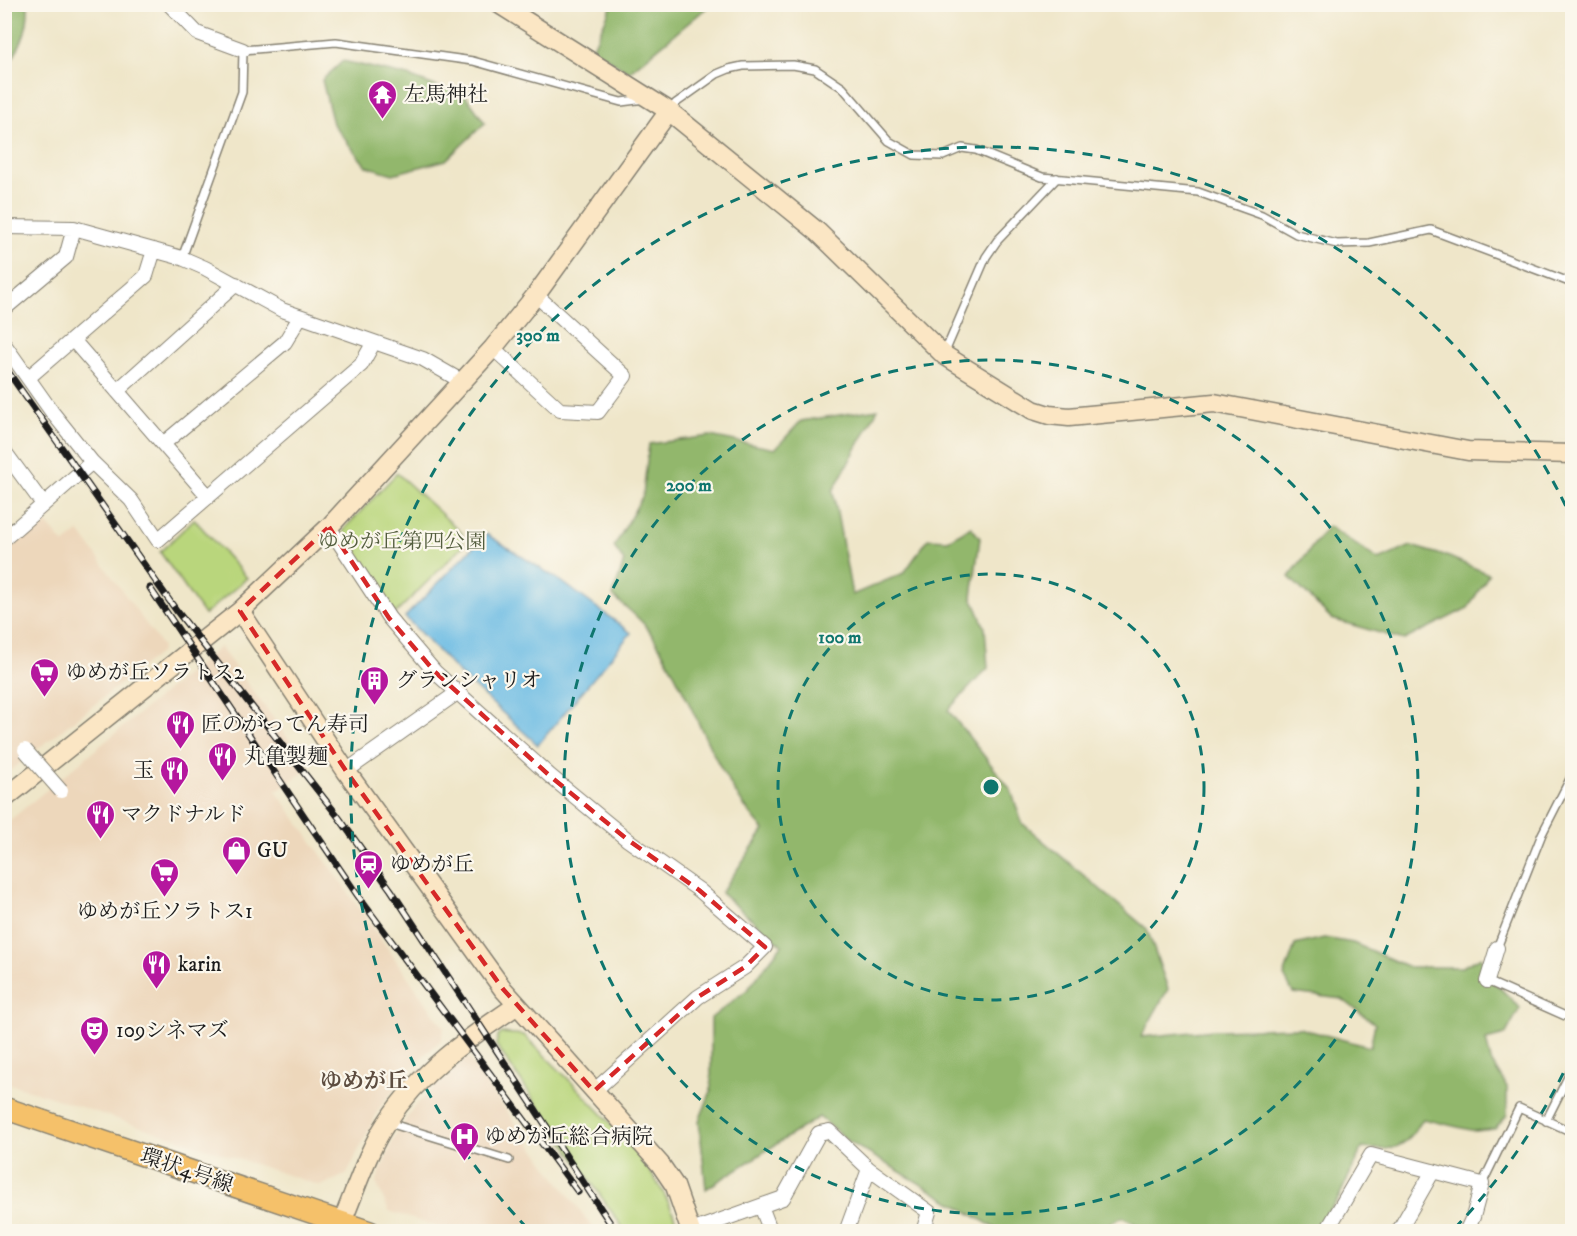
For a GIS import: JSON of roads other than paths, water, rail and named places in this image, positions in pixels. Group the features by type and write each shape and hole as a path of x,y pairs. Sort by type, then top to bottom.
{"main road":[{"name":"環状4号線","path":"4,1108 338,1227 370,1232"}],"street":[{"path":"169,4 197,33 243,50"},
{"path":"499,4 669,111 818,232 944,355 1034,410 1048,415 1068,417 1214,403 1468,451 1572,454"},
{"path":"4,799 240,611 329,527 493,348 536,295 669,111"},
{"path":"4,227 75,228 182,258 236,284 282,310 423,360 463,382"},
{"path":"4,309 66,257 75,228"},
{"path":"28,378 146,276 154,250"},
{"path":"117,391 236,284"},
{"path":"493,348 560,410 598,412 625,376 536,295"},
{"path":"163,444 285,342 300,317"},
{"path":"73,340 208,496"},
{"path":"4,344 92,462 131,500 158,540 361,364 374,342"},
{"path":"4,451 43,504"},
{"path":"4,539 92,462"},
{"path":"329,527 390,618 435,672 549,776 628,840 699,890 765,948 745,967 698,997 594,1091"},
{"path":"240,611 346,771 516,1006 660,1164 675,1186 691,1231 783,1198 819,1133 829,1131 869,1169 929,1212 923,1232"},
{"path":"346,771 458,693"},
{"path":"25,750 61,791"},
{"path":"1487,981 1497,948"},
{"path":"338,1227 372,1149 387,1122 428,1071 456,1046 516,1006"},
{"path":"1326,1232 1371,1155 1482,1184 1473,1217 1466,1232"},
{"path":"846,1232 869,1169"},
{"path":"1398,1232 1433,1171"},
{"path":"761,1206 771,1232"}],"lane":[{"path":"182,258 242,92 243,50 336,42 473,61 621,102 650,99"},
{"path":"669,111 676,103 717,74 729,69 743,66 792,65 815,69 843,88 889,141 914,155 943,156 962,148 976,150 1042,177 1198,192 1262,215 1296,234 1337,244 1369,243 1431,230 1572,283"},
{"path":"944,355 986,257 1057,178"},
{"path":"1497,948 1542,834 1572,775"},
{"path":"1487,981 1572,1018"},
{"path":"1546,1121 1572,1069"},
{"path":"1482,1184 1519,1108 1572,1132"},
{"path":"387,1122 509,1160"}],"water":[{"path":"486,534 561,581 631,633 538,745 462,676 405,617"}],"railway":[{"path":"4,366 176,610 337,815 391,890 616,1232"},
{"path":"150,588 358,896 578,1192"}],"place":[{"name":"左馬神社","path":"383,120"},
{"name":"ゆめが丘ソラトス2","path":"45,698"},
{"name":"グランシャリオ","path":"375,706"},
{"name":"匠のがってん寿司","path":"180,750"},
{"name":"丸亀製麺","path":"223,782"},
{"name":"玉","path":"175,796"},
{"name":"マクドナルド","path":"100,840"},
{"name":"GU","path":"236,876"},
{"name":"ゆめが丘","path":"369,890"},
{"name":"ゆめが丘ソラトス1","path":"165,898"},
{"name":"karin","path":"157,990"},
{"name":"109シネマズ","path":"95,1056"},
{"name":"ゆめが丘総合病院","path":"464,1162"}],"district":[{"name":"ゆめが丘","path":"364,1080"}],"park label":[{"name":"ゆめが丘第四公園","path":"402,541"}]}
